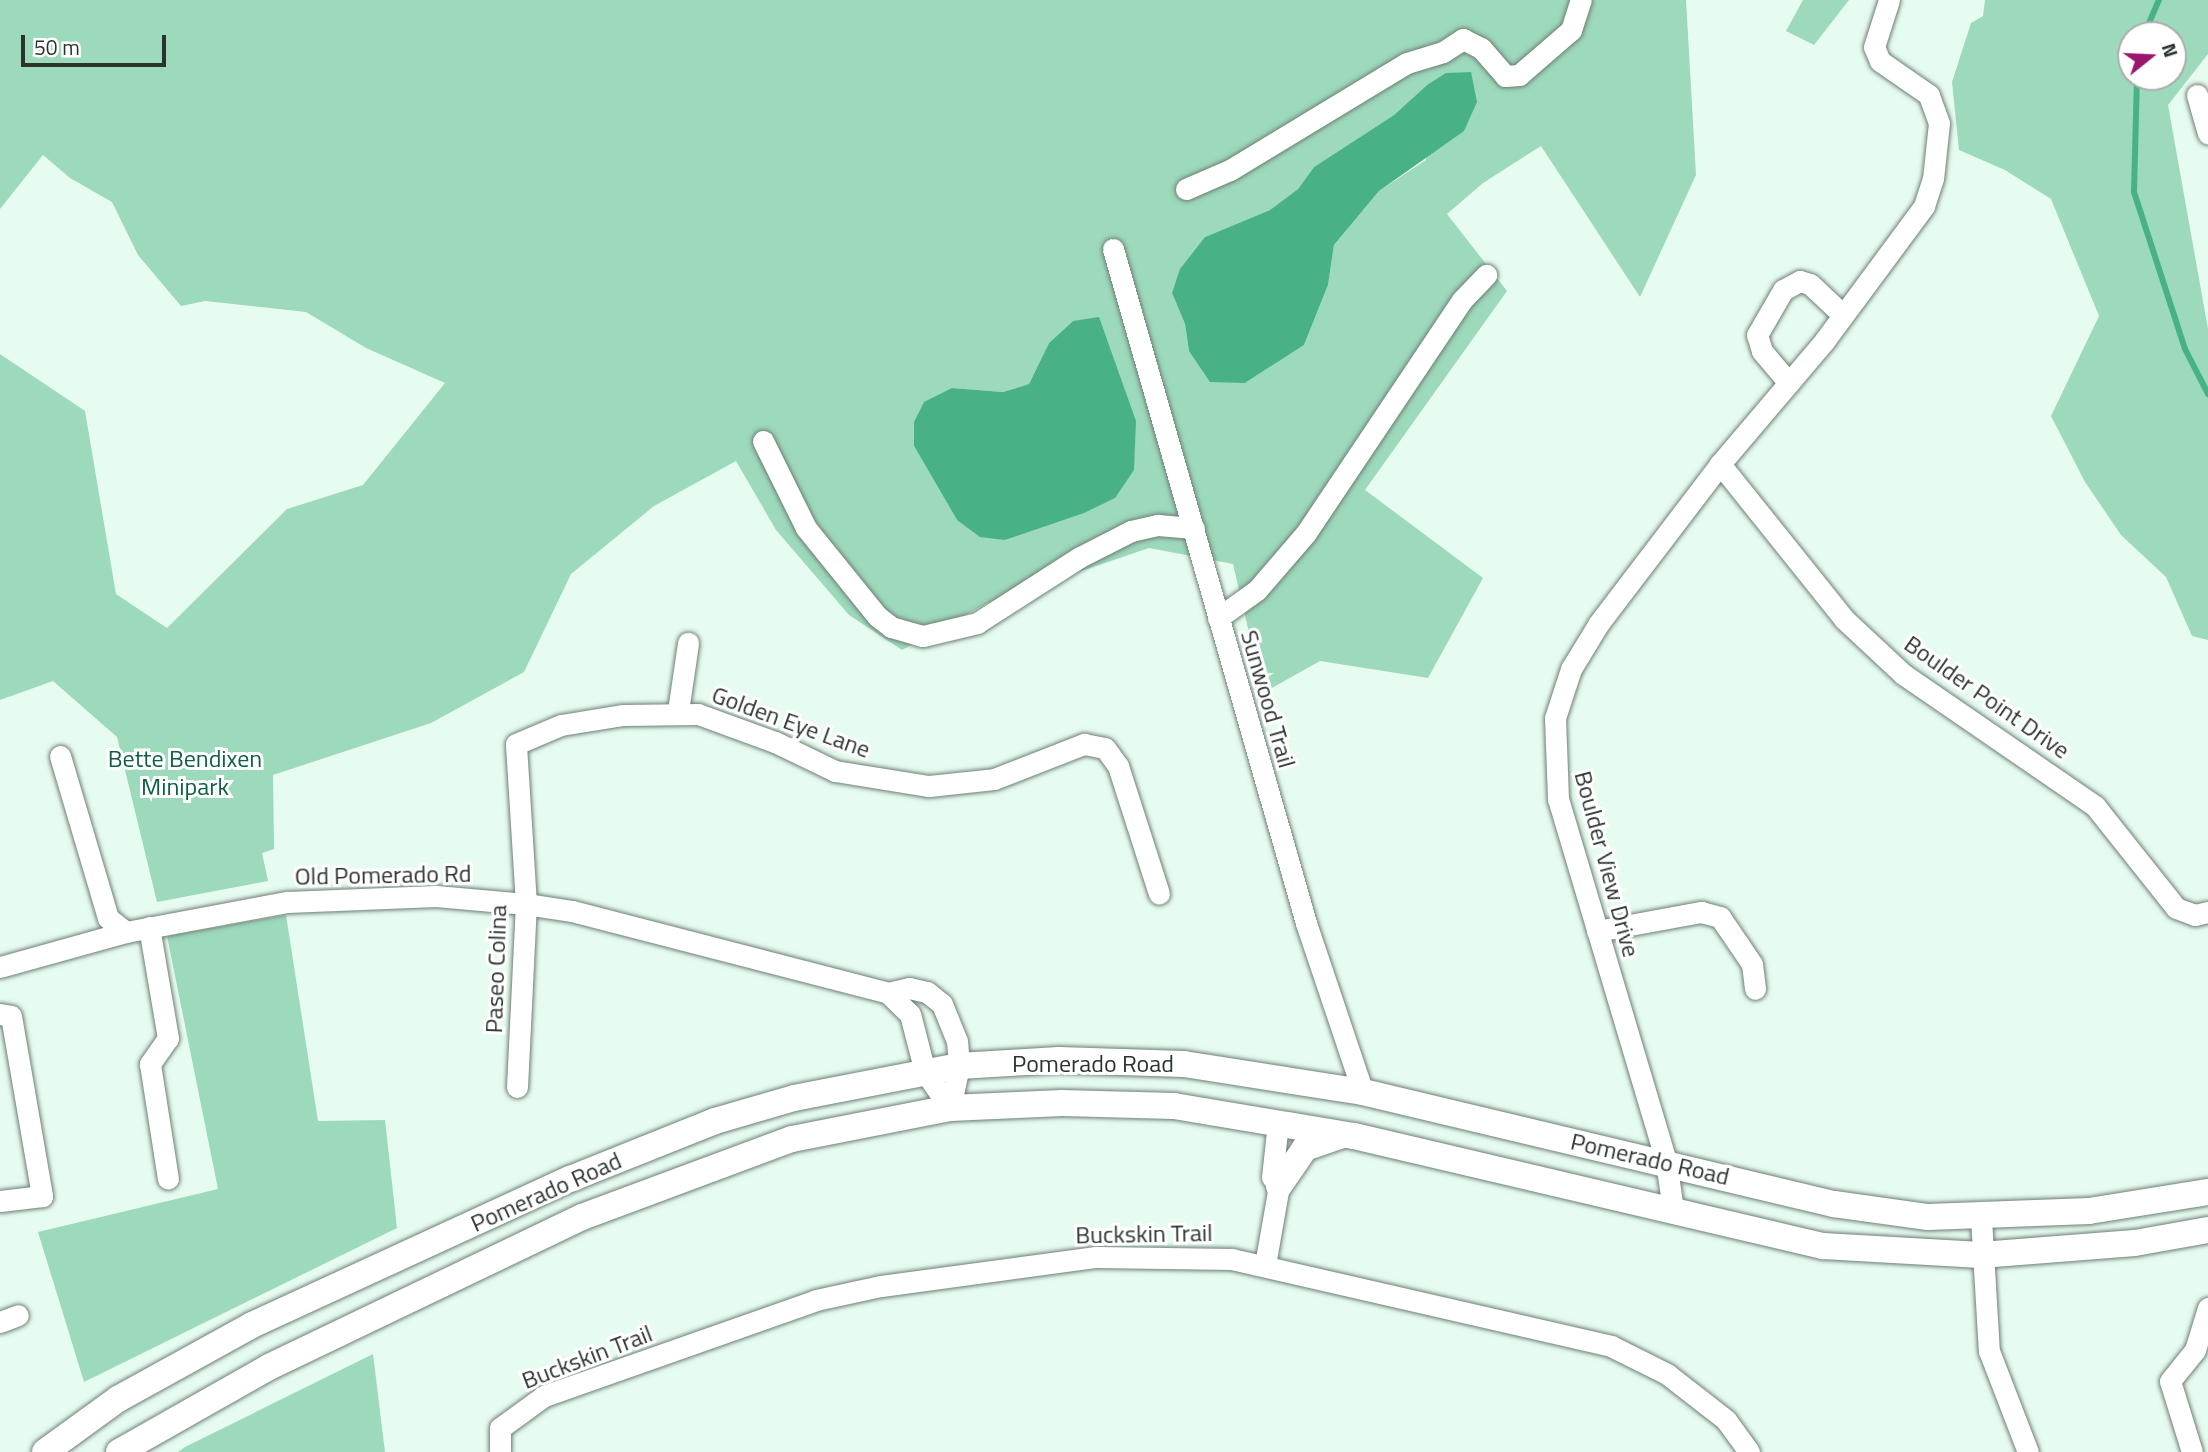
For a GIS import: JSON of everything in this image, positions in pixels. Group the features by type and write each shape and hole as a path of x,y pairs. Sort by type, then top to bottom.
{"main road":[{"name":"Pomerado Road","path":"45,1452 118,1399 251,1325 570,1179 715,1121 794,1098 959,1066 1059,1060 1184,1064 1363,1091 1666,1161 1834,1204 1928,1217 1981,1218 2109,1209 2208,1192"},
{"path":"1278,1123 1307,1098 1336,1102 1363,1091"},
{"name":"Pomerado Road","path":"119,1452 269,1367 582,1217 792,1139 950,1108 1062,1103 1174,1106 1343,1135 1823,1246 1981,1255 2135,1243 2208,1230"},
{"path":"1279,1186 1305,1148 1343,1135"}],"street":[{"path":"1186,189 1230,170 1407,63 1443,52 1463,39 1481,48 1505,76 1519,75 1571,30 1581,0"},
{"name":"Boulder View Drive","path":"1673,1210 1666,1161 1558,799 1555,718 1571,669 1599,623 1720,464 1843,315 1924,206 1938,152 1940,123 1929,95 1880,61 1874,47 1889,0"},
{"path":"2197,95 2208,133"},
{"path":"1113,249 1218,618"},
{"name":"Sunwood Trail","path":"1363,1091 1310,936 1218,618 1257,590 1307,533 1462,300 1486,275"},
{"path":"1787,386 1762,351 1758,335 1783,290 1800,281 1810,284 1843,315"},
{"path":"763,441 806,528 877,616 891,627 923,636 977,623 1080,557 1130,531 1158,525 1194,528"},
{"name":"Boulder Point Drive","path":"1720,464 1844,619 1903,674 2095,806 2176,908 2195,915 2208,912"},
{"path":"678,711 688,643"},
{"name":"Golden Eye Lane","path":"530,735 595,717 678,711 775,742 835,771 905,785 983,782 1030,768 1084,744 1105,748 1118,766 1160,894"},
{"name":"Paseo Colina","path":"517,1087 526,904 515,766 516,744 530,735"},
{"path":"60,756 108,918 126,932"},
{"name":"Old Pomerado Rd","path":"0,967 126,932 236,909 318,900 436,896 526,904 572,911 888,993 918,990 942,1004 957,1041 959,1066 950,1108"},
{"path":"1597,931 1701,912 1720,917 1752,964 1755,989"},
{"path":"149,927 168,1038 150,1064 168,1179"},
{"path":"888,993 909,1014 925,1072 950,1108"},
{"path":"0,1014 11,1016 43,1196 0,1201"},
{"path":"1265,1265 1279,1186 1272,1177 1278,1123"},
{"path":"1981,1218 1981,1255 1989,1352 2028,1452"},
{"name":"Buckskin Trail","path":"500,1452 500,1428 516,1413 544,1396 816,1300 881,1286 1096,1257 1232,1259 1611,1346 1667,1374 1716,1412 1749,1452"},
{"path":"2192,1452 2170,1381 2195,1350 2208,1308"}],"green space":[{"name":"Bette Bendixen Minipark","path":"0,0 1686,0 1696,175 1640,297 1541,146 1483,183 1447,214 1507,291 1365,490 1483,578 1428,678 1320,661 1263,693 1233,564 1149,548 987,603 902,650 849,615 776,530 736,461 654,506 571,574 524,672 431,723 273,775 274,849 262,853 268,881 157,902 117,737 53,681 0,700 0,354 85,411 116,594 167,628 287,509 363,485 445,383 366,348 306,312 205,301 181,306 138,255 112,202 70,178 43,155 0,209","holes":["1427,85 1426,160 1379,191 1334,245 1328,285 1304,345 1245,383 1189,351 1185,324 1172,293 1205,237 1270,210 1298,189 1314,167 1394,115","1073,321 1115,498 1005,540 957,520 914,446 952,388 1003,392 1029,384 1049,343"]},
{"path":"1803,0 1849,0 1814,45 1786,31"},
{"path":"1985,0 2208,0 2208,54 2187,81 2187,21 2117,21 2117,91 2179,91 2168,105 2208,329 2208,640 2192,636 2166,577 2121,535 2085,482 2051,416 2099,316 2051,199 2005,170 1959,150 1952,82 1971,23 1983,16"},
{"path":"286,915 318,1121 385,1120 397,1228 84,1382 38,1232 218,1189 167,936"},
{"path":"373,1354 385,1452 178,1452 185,1447"}],"shaded area":[{"path":"1471,72 1477,102 1464,131 1379,191 1334,245 1328,285 1304,345 1245,383 1210,382 1189,351 1185,324 1172,293 1180,269 1205,237 1270,210 1298,189 1314,167 1394,115 1427,85 1446,73"},
{"path":"1099,317 1136,421 1134,470 1115,498 1084,513 1005,540 980,537 957,520 914,446 914,422 924,402 952,388 1003,392 1029,384 1049,343 1073,321"}],"waterway":[{"path":"2150,21 2159,0"},
{"path":"2137,91 2134,192 2185,349 2208,394"}]}
